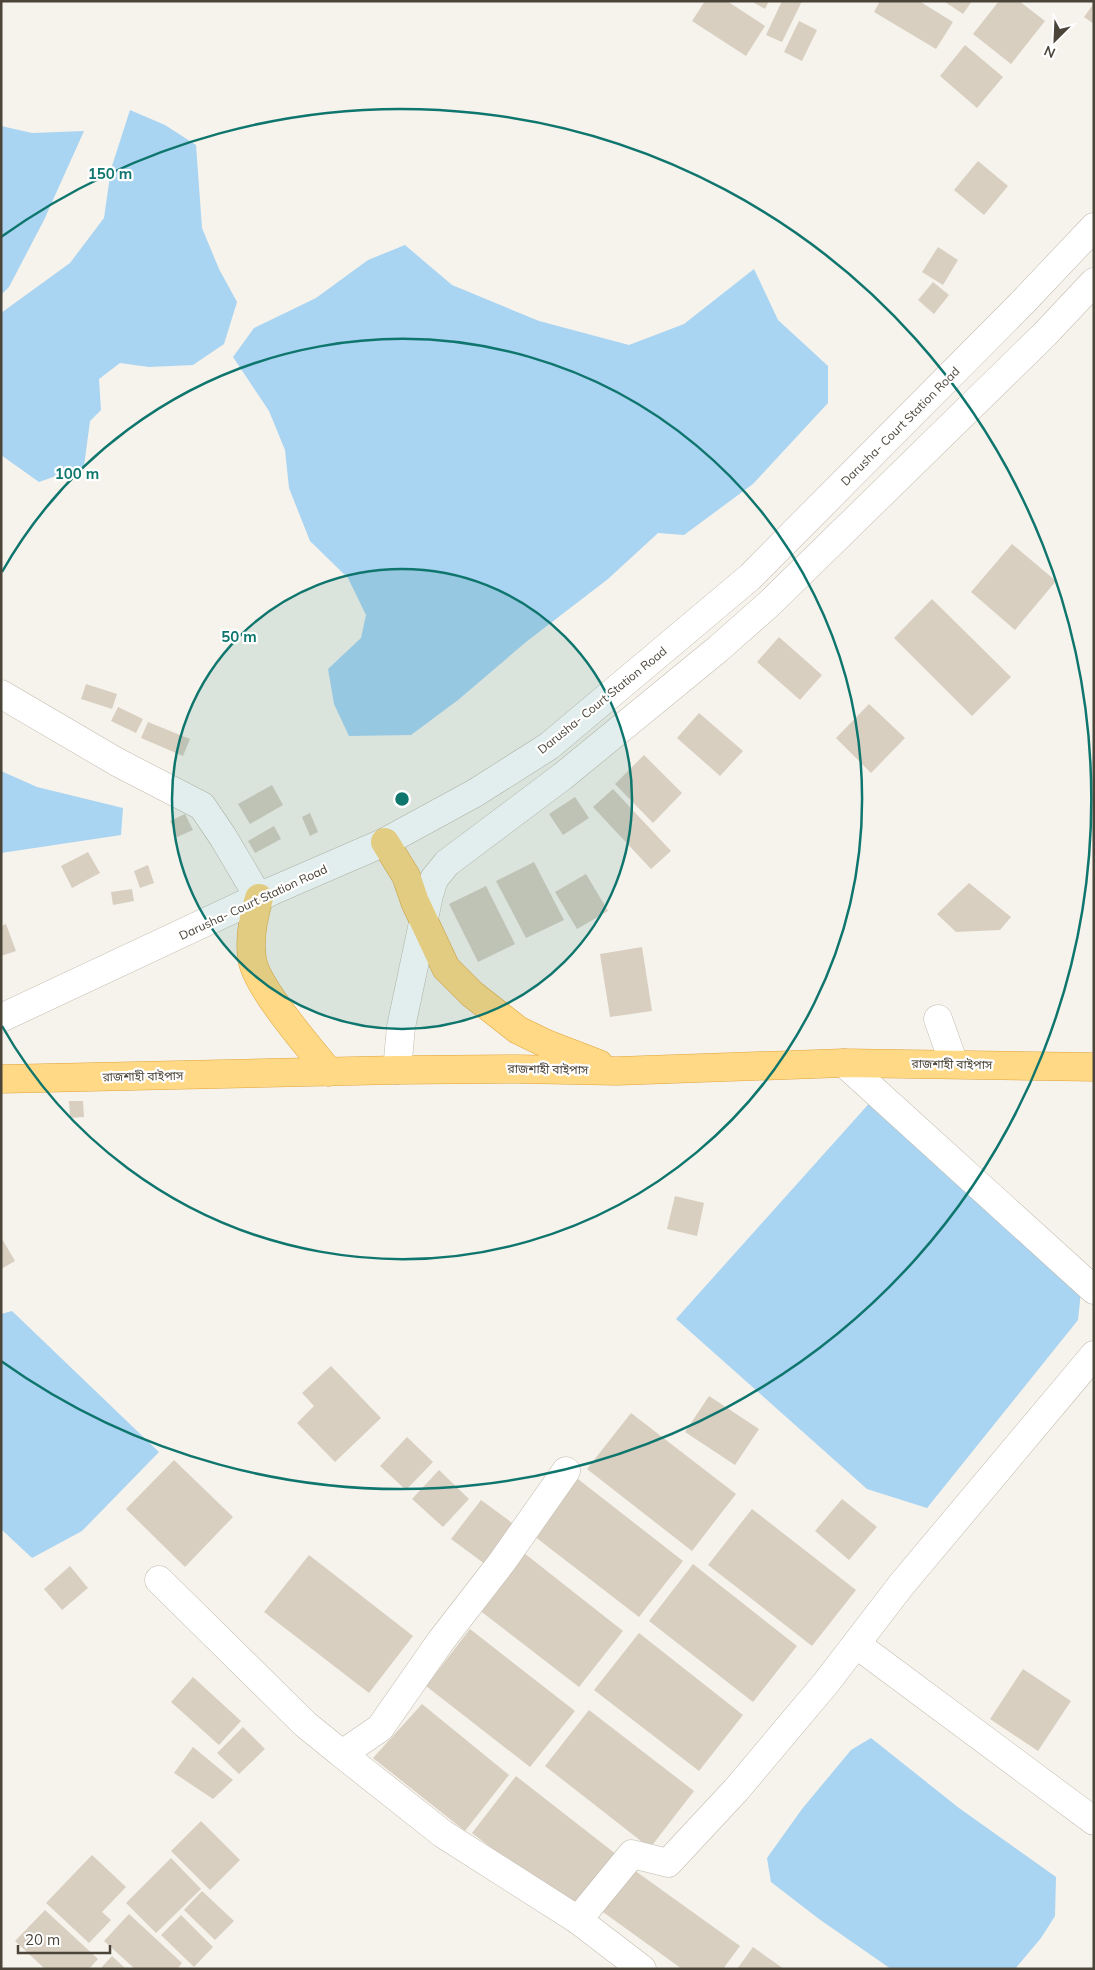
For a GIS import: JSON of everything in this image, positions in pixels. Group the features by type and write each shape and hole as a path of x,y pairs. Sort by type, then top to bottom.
{"highway":[{"path":"385,842 406,876 423,920 446,968 472,994 518,1030 547,1044 617,1071"},
{"path":"259,898 250,937 252,960 260,979 293,1027 329,1072"},
{"name":"রাজশাহী বাইপাস","path":"1,1079 397,1070 516,1069 617,1071 844,1063 1094,1067"}],"street":[{"name":"Darusha- Court Station Road","path":"1,1018 259,898 385,842 475,793 549,746 750,577 1017,308 1094,227"},
{"path":"397,1070 401,1027 423,920 434,879 447,863 563,776 770,603 1045,334 1094,282"},
{"path":"1,694 117,762 202,806 223,837 259,898"},
{"path":"938,1019 954,1064"},
{"path":"844,1063 1094,1290"},
{"path":"578,1920 632,1854 668,1863 736,1790 856,1644 902,1584 1094,1356"},
{"path":"342,1754 380,1728 440,1642 502,1562 566,1471"},
{"path":"160,1580 305,1724 342,1754 443,1834 578,1920 642,1969"},
{"path":"856,1644 1094,1822"}],"water":[{"path":"130,110 165,125 196,145 202,228 219,269 237,302 224,344 193,365 149,367 120,363 99,379 101,410 90,421 84,466 39,482 1,455 1,313 70,263 104,218 111,169"},
{"path":"1,126 32,133 84,131 44,220 9,287 1,295"},
{"path":"405,245 452,285 539,321 629,345 684,324 754,269 778,320 828,366 828,403 753,484 684,535 658,533 608,579 526,642 458,700 411,735 349,736 334,704 328,669 361,638 366,615 348,578 310,541 289,488 285,450 269,411 233,357 254,328 316,298 368,260"},
{"path":"1,771 37,787 123,808 121,835 1,853"},
{"path":"874,1098 1082,1282 1078,1320 927,1508 867,1489 676,1319"},
{"path":"12,1311 159,1452 82,1531 32,1558 1,1529 1,1314"},
{"path":"871,1738 959,1808 1056,1877 1055,1916 1041,1938 1015,1969 891,1969 819,1919 771,1882 767,1858 802,1809 851,1750"}],"building":[{"path":"705,1 727,1 765,26 746,56 692,21"},
{"path":"751,1 769,1 765,9"},
{"path":"782,1 802,1 782,42 766,35"},
{"path":"880,1 919,1 953,22 936,49 874,12"},
{"path":"946,1 972,1 963,14"},
{"path":"999,1 1019,1 1045,21 1011,64 973,34"},
{"path":"1094,3 1094,24 1084,17"},
{"path":"799,21 817,30 802,61 784,52"},
{"path":"965,45 1003,77 977,108 940,76"},
{"path":"978,161 1008,186 984,215 954,190"},
{"path":"938,247 958,260 943,285 922,272"},
{"path":"933,282 949,295 934,314 918,300"},
{"path":"1012,544 1056,581 1015,630 971,592"},
{"path":"932,599 1011,677 972,716 894,638"},
{"path":"779,637 822,675 800,700 757,662"},
{"path":"86,684 117,694 112,709 81,699"},
{"path":"869,704 905,738 871,773 836,738"},
{"path":"118,707 143,719 136,733 111,721"},
{"path":"699,713 743,751 720,776 677,738"},
{"path":"148,722 190,739 183,756 141,738"},
{"path":"644,755 682,793 653,823 615,784"},
{"path":"272,785 283,805 250,824 238,804"},
{"path":"613,789 671,851 651,869 593,807"},
{"path":"575,797 589,818 563,835 549,814"},
{"path":"310,813 318,832 310,836 302,817"},
{"path":"185,814 193,830 177,837 170,821"},
{"path":"274,826 281,839 255,853 248,841"},
{"path":"88,852 100,873 72,888 61,866"},
{"path":"534,862 564,920 526,938 496,881"},
{"path":"148,865 154,883 140,888 134,871"},
{"path":"586,874 608,911 577,929 555,892"},
{"path":"969,883 1011,917 1000,930 956,932 937,914"},
{"path":"486,886 515,944 478,962 449,904"},
{"path":"132,889 134,901 113,905 111,892"},
{"path":"6,924 16,951 1,956 1,926"},
{"path":"642,947 652,1011 610,1017 600,954"},
{"path":"69,1101 83,1101 84,1117 70,1118"},
{"path":"675,1196 704,1203 697,1236 667,1229"},
{"path":"1,1237 15,1261 1,1269"},
{"path":"331,1366 381,1418 335,1462 297,1423 314,1406 302,1393"},
{"path":"709,1396 759,1429 735,1465 685,1432"},
{"path":"631,1413 736,1494 692,1551 587,1469"},
{"path":"407,1437 433,1462 406,1490 380,1466"},
{"path":"174,1460 233,1517 185,1567 126,1509"},
{"path":"439,1470 469,1499 443,1527 412,1499"},
{"path":"578,1479 683,1561 639,1617 534,1536"},
{"path":"842,1499 877,1527 849,1560 815,1531"},
{"path":"481,1500 519,1528 489,1567 451,1539"},
{"path":"752,1509 856,1590 812,1646 708,1565"},
{"path":"519,1549 623,1631 579,1687 474,1606"},
{"path":"309,1555 413,1636 369,1693 264,1612"},
{"path":"693,1564 797,1646 753,1702 649,1621"},
{"path":"70,1566 88,1588 62,1610 44,1589"},
{"path":"470,1629 575,1711 530,1767 426,1686"},
{"path":"639,1633 743,1715 699,1771 594,1690"},
{"path":"1023,1669 1071,1701 1038,1751 990,1719"},
{"path":"193,1677 241,1721 219,1745 171,1702"},
{"path":"422,1704 509,1775 465,1831 373,1758"},
{"path":"589,1710 694,1791 650,1848 545,1766"},
{"path":"243,1727 265,1749 239,1774 217,1753"},
{"path":"193,1747 233,1780 213,1799 174,1773"},
{"path":"516,1776 621,1858 577,1914 472,1833"},
{"path":"201,1821 240,1860 210,1890 171,1851"},
{"path":"92,1855 126,1887 102,1912 111,1920 89,1943 46,1903"},
{"path":"171,1858 201,1889 156,1933 126,1903"},
{"path":"627,1865 740,1946 723,1969 682,1969 596,1907"},
{"path":"202,1891 234,1921 215,1940 184,1910"},
{"path":"45,1910 98,1959 89,1969 45,1969 15,1941"},
{"path":"129,1914 182,1963 177,1969 135,1969 104,1941"},
{"path":"181,1915 213,1947 194,1967 161,1935"},
{"path":"753,1947 784,1969 737,1969"},
{"path":"112,1956 126,1969 100,1969"}]}
